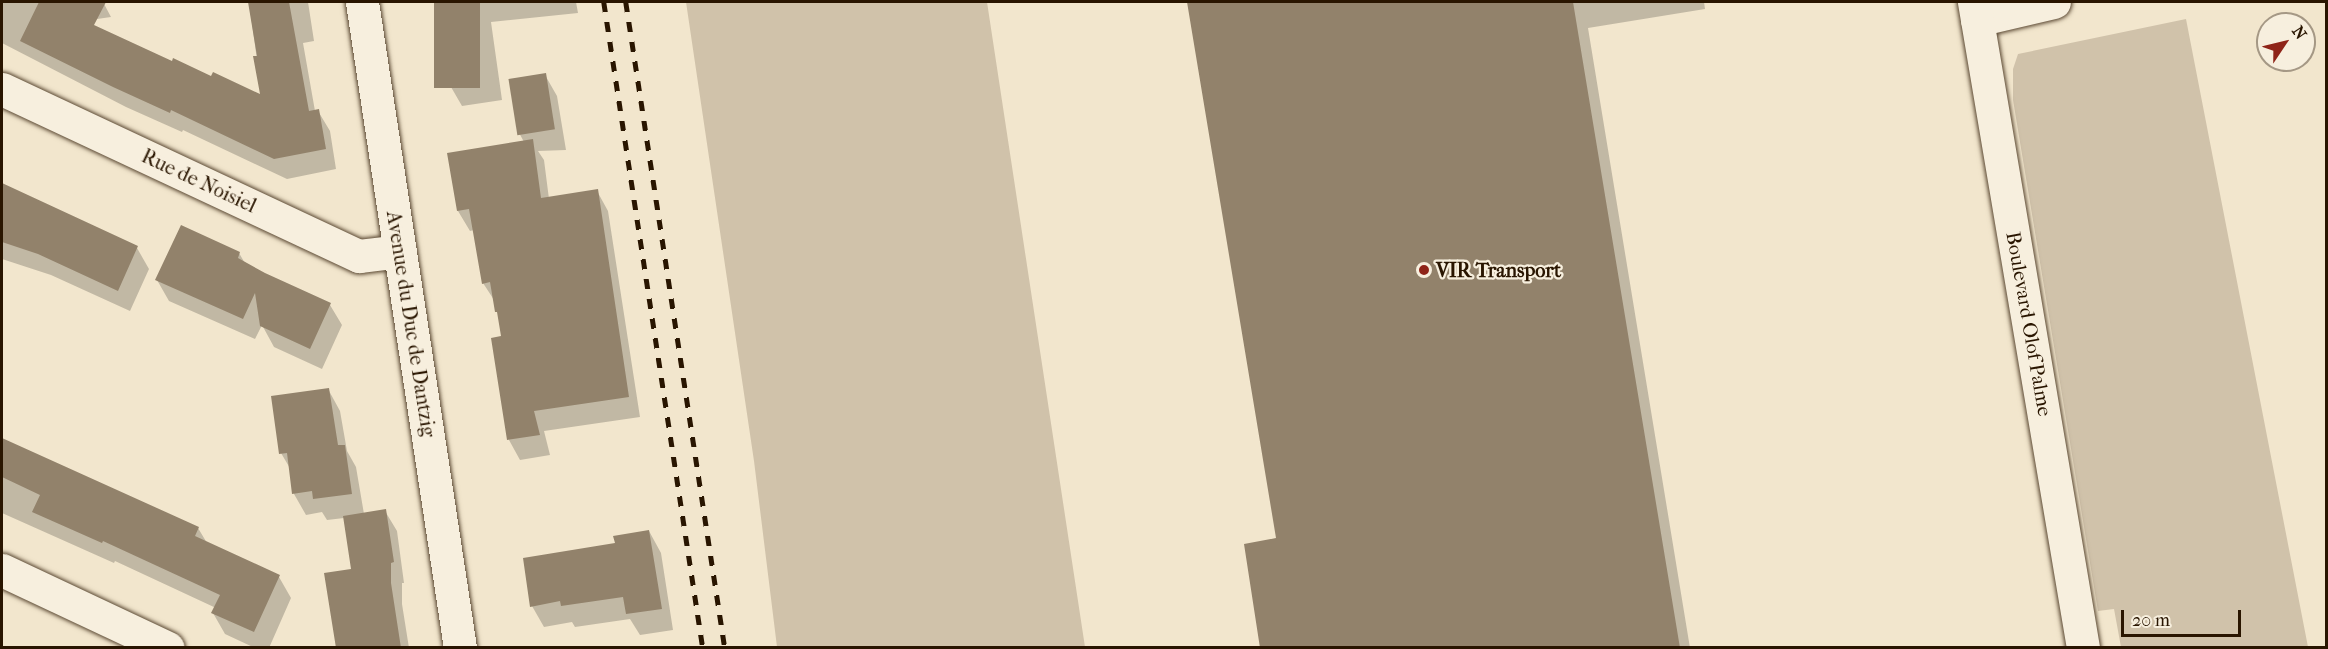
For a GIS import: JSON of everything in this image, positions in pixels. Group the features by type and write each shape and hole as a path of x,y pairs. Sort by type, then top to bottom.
{"street":[{"name":"Avenue du Duc de Dantzig","path":"362,2 460,648"},
{"path":"1975,11 2054,2"},
{"name":"Boulevard Olof Palme","path":"1975,11 2083,648"},
{"name":"Rue de Noisiel","path":"2,89 358,256 400,251"},
{"path":"2,570 168,648"}],"shaded area":[{"path":"686,2 987,2 1085,647 777,647 754,461"},
{"path":"2186,19 2308,647 2121,647 2114,609 2098,611 2013,100 2013,69 2018,54"}],"building":[{"path":"39,2 106,2 94,25 172,61 173,58 211,76 213,72 260,94 253,56 257,56 248,2 289,2 309,111 319,109 326,149 274,159 171,110 170,113 113,87 20,41"},
{"path":"434,2 480,2 480,88 434,88"},
{"name":"VIR Transport","path":"1187,2 1573,2 1680,648 1260,648 1244,544 1276,538"},
{"path":"546,73 555,129 517,135 508,79"},
{"path":"533,139 541,198 598,189 629,397 534,411 540,435 507,440 491,338 501,336 497,312 495,312 490,282 482,284 469,209 457,211 447,153"},
{"path":"2,183 138,246 118,291 38,254 2,242"},
{"path":"181,225 240,252 238,258 265,273 331,303 310,349 260,326 255,293 243,319 155,280"},
{"path":"329,388 338,445 345,445 352,494 313,499 312,491 292,494 287,453 279,454 271,396"},
{"path":"2,438 199,527 195,536 280,575 254,632 211,613 220,595 103,541 102,543 32,512 40,495 2,477"},
{"path":"386,509 394,562 391,563 391,583 401,648 336,648 324,573 351,569 343,516"},
{"path":"649,530 662,609 626,614 623,597 561,606 560,601 530,607 523,558 615,543 613,536"}],"railway":[{"path":"604,2 703,648"},
{"path":"626,2 725,648"}],"place":[{"name":"VIR Transport","path":"1424,270"}]}
